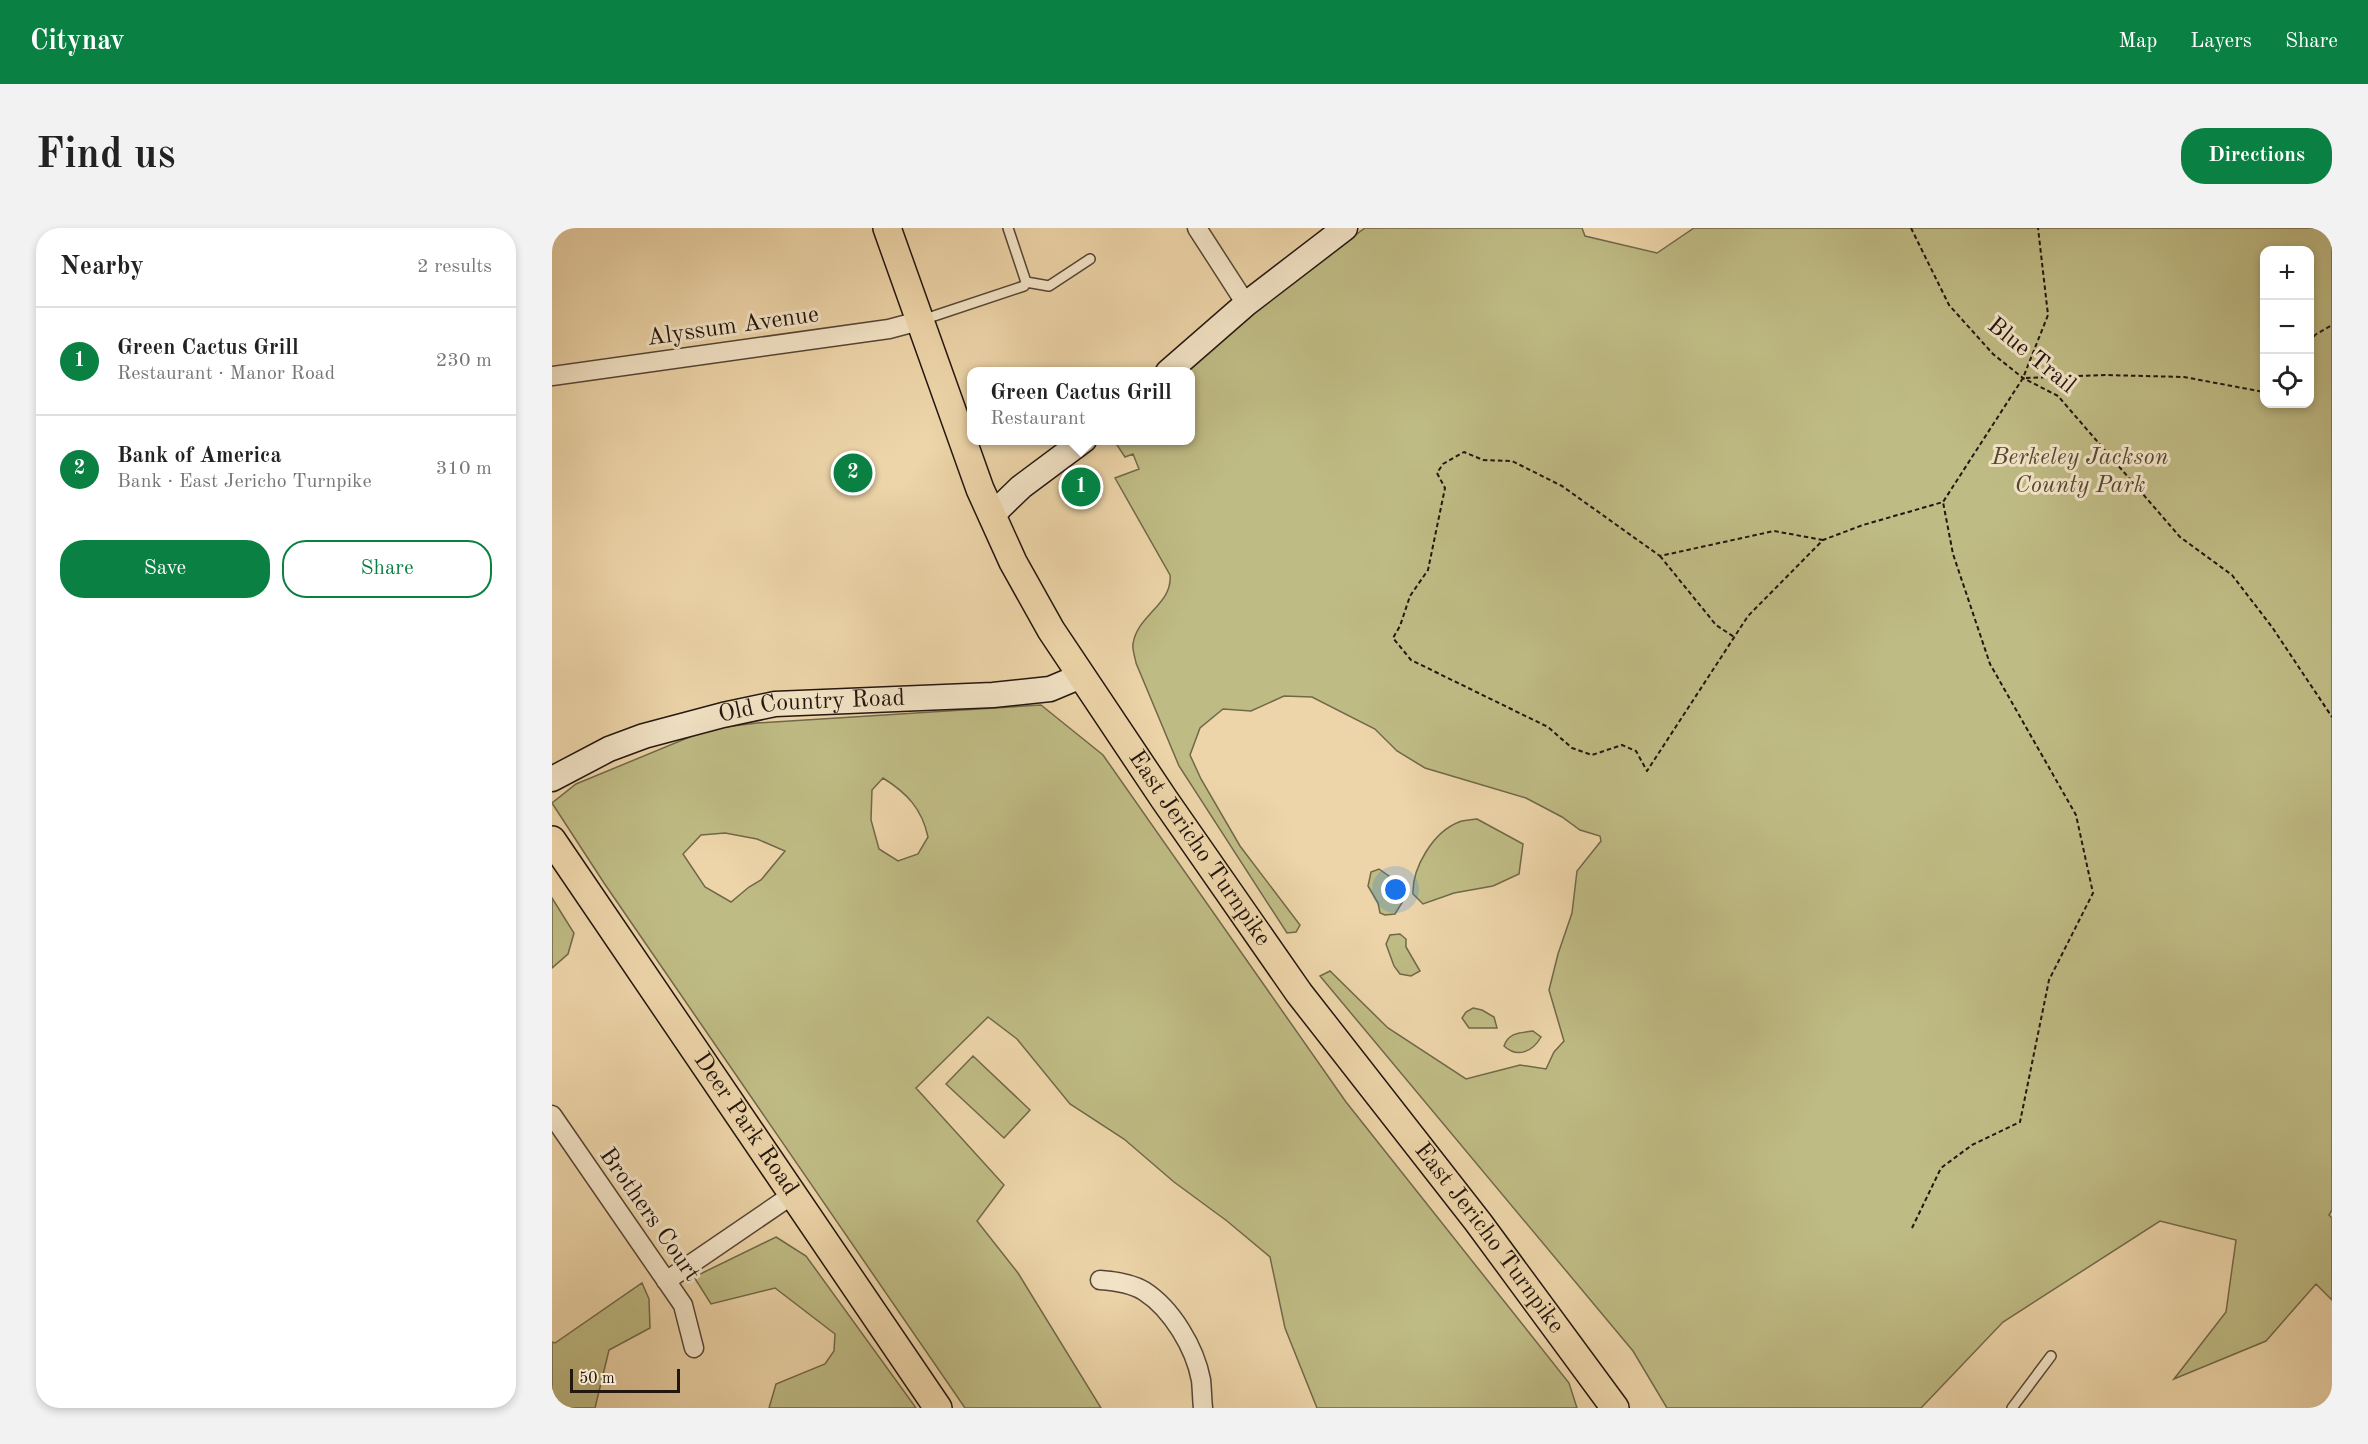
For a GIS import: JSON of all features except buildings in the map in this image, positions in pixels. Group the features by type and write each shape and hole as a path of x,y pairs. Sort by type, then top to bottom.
{"main road":[{"name":"East Jericho Turnpike","path":"887,228 991,516 1013,562 1051,630 1164,799 1299,993 1478,1222 1615,1408"},
{"path":"1174,367 1246,304 1345,228"},
{"path":"991,516 1022,487 1079,445"},
{"name":"Old Country Road","path":"552,779 609,749 644,736 775,704 993,695 1050,689 1081,676"},
{"name":"Deer Park Road","path":"552,840 939,1408"}],"street":[{"path":"1197,228 1246,304"},
{"name":"Alyssum Avenue","path":"552,376 877,331 919,321"},
{"name":"Brothers Court","path":"552,1115 683,1305 694,1348"},
{"path":"666,1281 792,1195"},
{"path":"1100,1280 1119,1281 1144,1291 1164,1307 1182,1332 1192,1354 1201,1379 1203,1408"}],"lane":[{"path":"1008,228 1026,282"},
{"path":"1026,282 1049,286 1090,259"},
{"path":"919,321 1024,286 1026,282"},
{"path":"2012,1408 2051,1356"}],"path":[{"name":"Blue Trail","path":"1911,228 1949,305 1993,354 2023,378 2058,396 2180,537 2232,575 2272,627 2332,717"},
{"path":"1734,637 1716,626 1660,556 1562,486 1512,461 1483,460 1464,452 1443,464 1437,473 1445,488 1428,570 1410,596 1394,638 1411,660 1548,727 1572,748 1592,755 1622,745 1636,751 1647,771 1748,616 1824,540 1863,525 1943,502 2023,378 2048,315 2038,228"},
{"path":"2314,336 2332,325"},
{"path":"2023,378 2105,375 2184,377 2260,391"},
{"path":"1912,1228 1941,1168 1972,1145 2020,1122 2049,980 2093,893 2076,814 1990,664 1953,554 1943,502"},
{"path":"1660,556 1774,531 1824,540"}],"green space":[{"name":"Berkeley Jackson County Park","path":"1365,228 1582,228 1585,236 1657,253 1694,228 2332,228 2332,1210 2329,1215 2332,1218 2332,1300 2316,1284 2266,1341 2174,1379 2226,1312 2236,1240 2160,1221 2003,1322 1921,1408 1667,1408 1633,1351 1320,976 1330,971 1388,1028 1466,1079 1520,1065 1546,1069 1554,1052 1564,1041 1549,990 1572,913 1577,871 1601,841 1600,836 1580,830 1562,817 1526,798 1425,768 1397,751 1375,729 1312,697 1284,696 1251,711 1223,709 1200,728 1190,755 1201,779 1240,846 1300,925 1296,932 1287,933 1179,766 1136,663 1133,646 1141,625 1166,594 1170,575 1115,478 1139,469 1133,454 1125,457 1117,445 1195,445 1195,367 1190,367 1287,285"},
{"path":"1041,705 1103,755 1346,1102 1569,1383 1577,1408 1317,1408 1285,1328 1270,1257 1227,1221 1174,1182 1124,1139 1070,1104 1017,1039 988,1017 916,1088 1004,1185 977,1221 1018,1273 1101,1408 965,1408 604,883 552,803 576,784 709,729 757,723","holes":["883,778 912,803 922,818 928,837 918,854 898,861 879,849 871,820 872,790","725,833 757,839 785,851 761,880 731,902 705,887 683,854 701,835"]},
{"path":"1477,819 1523,844 1519,874 1493,886 1454,893 1423,904 1413,894 1416,873 1426,852 1433,842 1450,827 1461,821"},
{"path":"1379,869 1403,886 1403,901 1395,914 1380,913 1378,903 1368,886 1371,872"},
{"path":"552,898 574,933 568,954 552,968"},
{"path":"1400,934 1406,939 1406,947 1420,971 1411,976 1400,974 1394,966 1386,944 1390,935"},
{"path":"1473,1008 1494,1017 1497,1028 1469,1028 1462,1018"},
{"path":"1533,1031 1541,1037 1525,1052 1515,1052 1504,1046 1512,1036"},
{"path":"973,1056 1030,1110 1004,1138 946,1084"},
{"path":"776,1237 806,1256 916,1408 769,1408 776,1384 825,1364 834,1351 835,1334 775,1288 711,1304 694,1277"},
{"path":"642,1283 649,1299 650,1328 609,1350 595,1408 552,1408 552,1342 555,1343"}],"place":[{"name":"Bank of America","path":"853,473"},
{"name":"Green Cactus Grill","path":"1081,487"}]}
